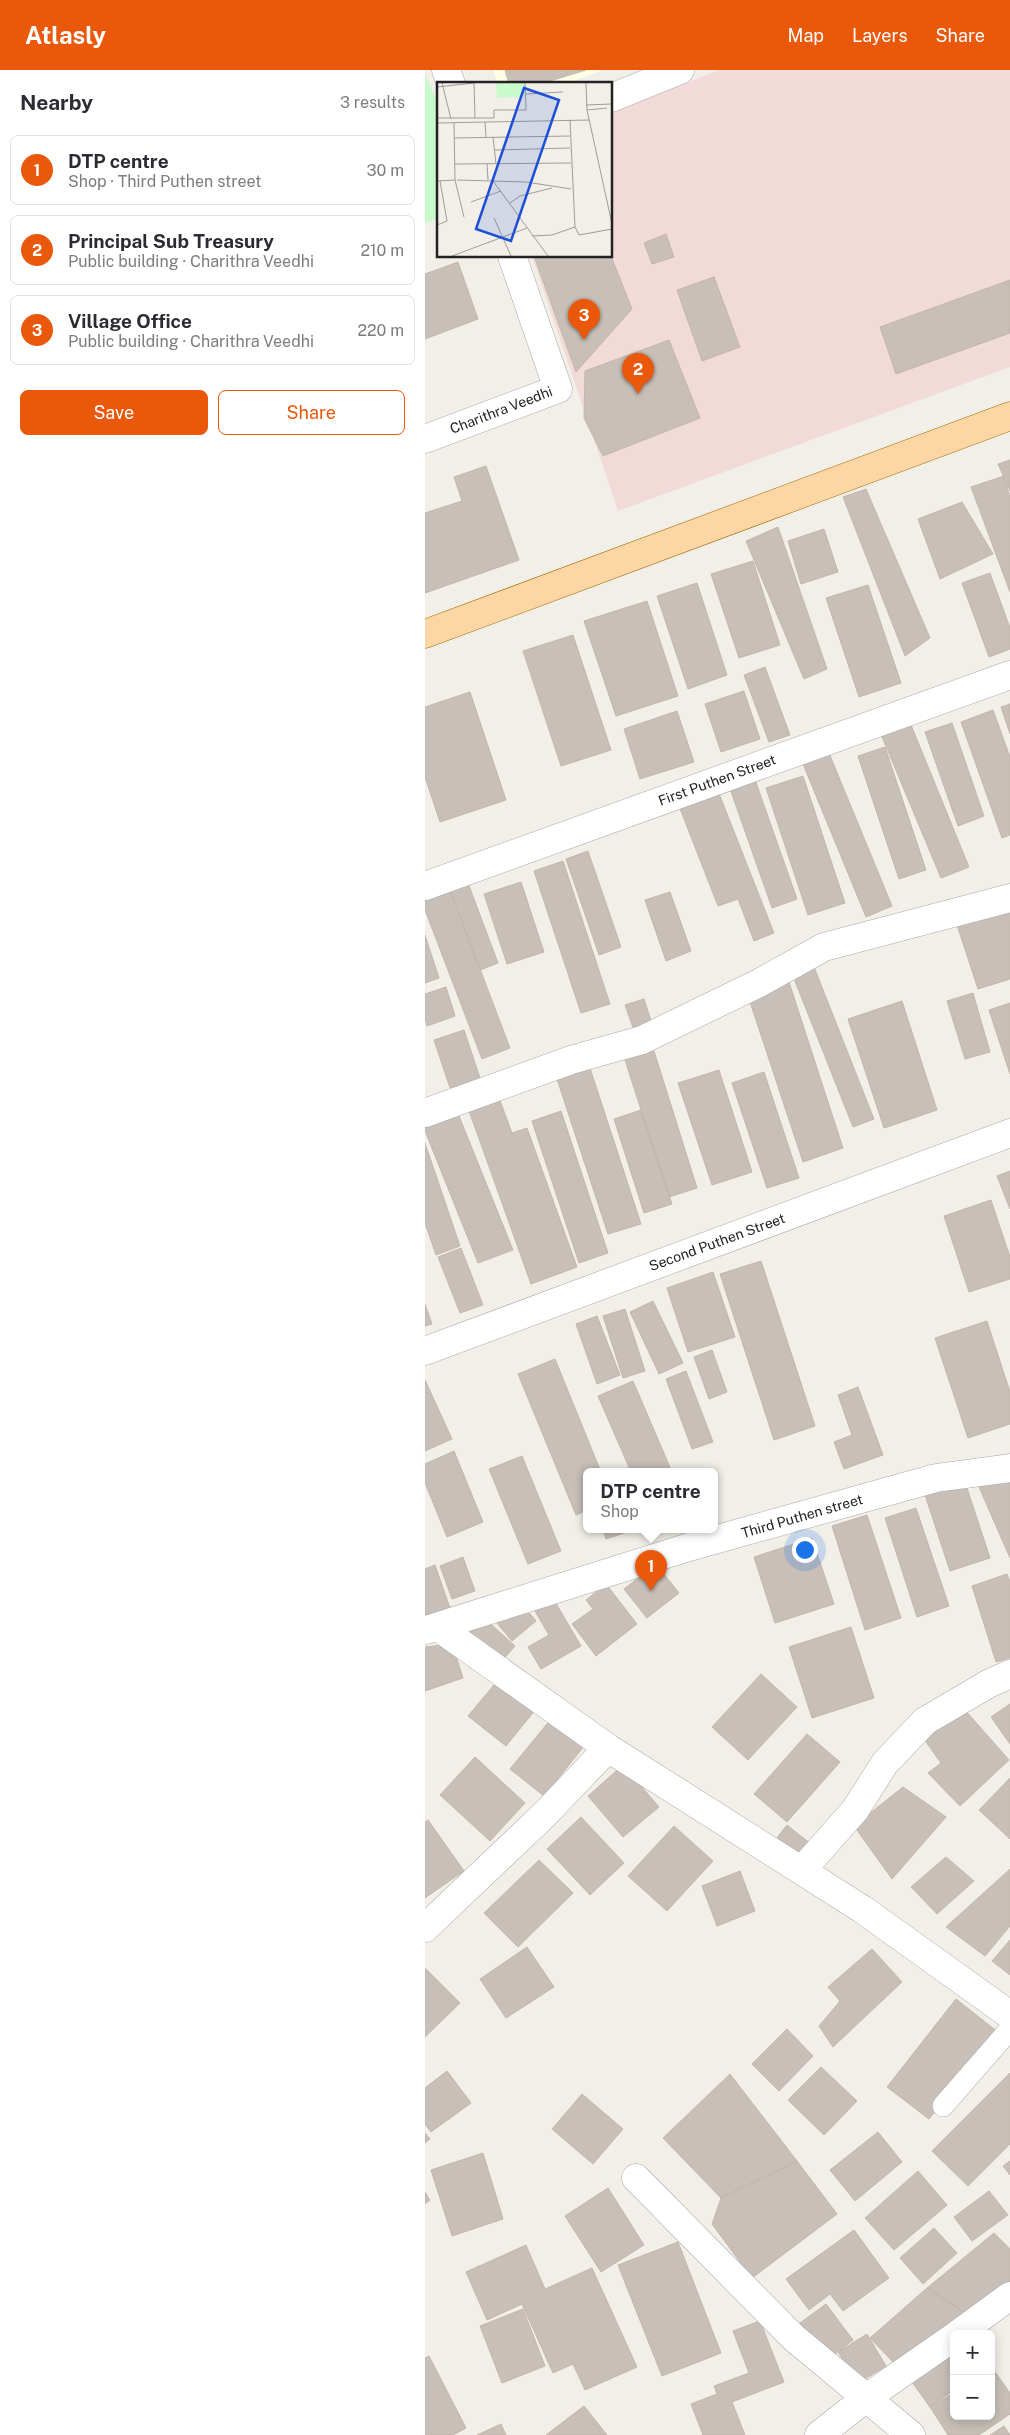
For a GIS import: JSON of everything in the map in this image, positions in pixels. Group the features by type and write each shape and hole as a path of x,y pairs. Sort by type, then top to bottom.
{"main road":[{"path":"425,634 1010,416"}],"street":[{"path":"446,70 450,82"},
{"path":"613,97 680,70"},
{"name":"Charithra Veedhi","path":"425,439 558,389 513,258"},
{"name":"First Puthen Street","path":"425,886 1010,675"},
{"path":"425,1113 571,1060 642,1040 759,983 824,947 1010,898"},
{"name":"Second Puthen Street","path":"425,1351 1010,1133"},
{"name":"Third Puthen street","path":"432,1629 689,1547 926,1481 1010,1468"},
{"path":"432,1629 608,1748 862,1909 1010,2015"},
{"path":"802,1870 855,1810 885,1763 925,1721 988,1684 1010,1674"},
{"path":"425,1928 545,1815 608,1748"},
{"path":"635,2178 794,2338 911,2435"},
{"path":"963,2330 1010,2296"},
{"path":"819,2435 866,2398 950,2340"}],"lane":[{"path":"943,2106 1010,2029"}],"shaded area":[{"path":"493,70 602,70 571,82 497,82"},
{"path":"719,70 1010,70 1010,367 618,511 533,258 613,258 613,112"}],"green space":[{"path":"425,73 437,102 437,219 425,223"}],"building":[{"path":"505,70 586,70 547,82 508,82"},
{"path":"666,234 674,257 652,264 644,243"},
{"path":"535,258 612,258 632,309 576,372"},
{"path":"458,262 478,319 425,339 425,274"},
{"path":"714,277 740,347 702,361 677,290"},
{"path":"1010,280 1010,333 896,374 880,327"},
{"path":"669,340 700,418 603,456 584,418 585,371"},
{"path":"1010,460 1010,491 998,464"},
{"path":"486,466 519,560 425,593 425,513 462,501 454,477"},
{"path":"1004,476 1010,498 1010,592 971,487"},
{"path":"866,489 930,638 905,656 843,497"},
{"path":"962,502 993,554 940,579 918,519"},
{"path":"778,527 827,669 804,679 746,541"},
{"path":"824,529 838,572 801,584 788,541"},
{"path":"753,561 780,645 739,658 711,574"},
{"path":"990,573 1010,628 1010,649 989,657 962,583"},
{"path":"697,583 727,675 688,689 657,596"},
{"path":"868,585 901,683 859,697 826,598"},
{"path":"647,601 678,696 616,716 584,621"},
{"path":"573,635 611,750 561,766 523,651"},
{"path":"765,667 790,735 769,742 744,675"},
{"path":"744,691 760,739 721,752 705,704"},
{"path":"470,692 506,800 440,822 425,777 425,707"},
{"path":"1010,704 1010,734 1001,707"},
{"path":"993,710 1010,757 1010,835 1002,838 961,722"},
{"path":"677,711 694,762 640,779 624,729"},
{"path":"909,720 969,867 941,878 880,732"},
{"path":"952,723 984,816 958,826 925,732"},
{"path":"885,747 926,870 899,879 858,756"},
{"path":"829,753 892,906 866,917 803,764"},
{"path":"753,774 797,899 772,908 728,783"},
{"path":"803,776 845,903 808,915 766,788"},
{"path":"718,791 774,933 754,941 738,899 718,906 679,806"},
{"path":"588,851 621,947 599,955 566,859"},
{"path":"563,861 610,1004 581,1013 534,871"},
{"path":"521,882 544,952 507,964 484,894"},
{"path":"468,883 498,963 480,970 450,890"},
{"path":"450,890 510,1048 482,1059 425,910 425,900"},
{"path":"670,892 691,951 666,961 645,900"},
{"path":"1010,907 1010,979 978,989 957,925"},
{"path":"425,935 439,978 425,983"},
{"path":"812,962 874,1119 853,1127 791,971"},
{"path":"789,982 843,1148 803,1162 748,996"},
{"path":"446,987 455,1016 427,1026 425,994"},
{"path":"973,993 990,1052 965,1059 947,1001"},
{"path":"644,999 653,1027 635,1033 625,1005"},
{"path":"902,1001 937,1110 884,1128 848,1019"},
{"path":"1010,1003 1010,1074 989,1010"},
{"path":"464,1030 480,1078 450,1088 434,1040"},
{"path":"654,1051 697,1188 669,1197 625,1060"},
{"path":"588,1062 641,1224 608,1234 555,1073"},
{"path":"719,1070 752,1172 712,1185 678,1083"},
{"path":"764,1072 799,1178 767,1188 732,1083"},
{"path":"499,1098 512,1133 527,1128 577,1267 531,1284 468,1108"},
{"path":"641,1110 672,1204 644,1213 614,1119"},
{"path":"457,1111 513,1250 478,1263 425,1131 425,1124"},
{"path":"561,1111 608,1253 579,1263 532,1121"},
{"path":"425,1143 460,1246 436,1255 425,1223"},
{"path":"1010,1171 1010,1209 997,1176"},
{"path":"991,1200 1010,1257 1010,1279 969,1292 944,1216"},
{"path":"461,1248 483,1305 460,1313 438,1257"},
{"path":"761,1261 815,1426 774,1440 720,1274"},
{"path":"713,1272 735,1337 688,1352 667,1288"},
{"path":"653,1301 683,1363 659,1374 630,1312"},
{"path":"425,1304 432,1324 425,1326"},
{"path":"625,1309 645,1371 623,1378 603,1316"},
{"path":"597,1316 620,1375 597,1384 576,1324"},
{"path":"987,1321 1010,1392 1010,1424 968,1438 935,1338"},
{"path":"712,1350 727,1392 709,1399 694,1357"},
{"path":"555,1359 599,1468 583,1468 583,1512 576,1515 518,1374"},
{"path":"686,1371 713,1442 692,1449 666,1379"},
{"path":"425,1380 452,1439 425,1451"},
{"path":"633,1381 670,1468 629,1468 598,1396"},
{"path":"858,1387 883,1455 844,1469 834,1442 852,1435 838,1395"},
{"path":"454,1451 483,1522 447,1537 425,1483 425,1464"},
{"path":"522,1456 561,1551 528,1564 489,1469"},
{"path":"1010,1480 1010,1558 979,1487"},
{"path":"965,1482 990,1558 950,1571 925,1495"},
{"path":"916,1508 949,1606 917,1617 885,1518"},
{"path":"867,1515 901,1618 865,1630 832,1526"},
{"path":"604,1533 624,1533 606,1539"},
{"path":"812,1538 834,1604 775,1623 754,1557"},
{"path":"463,1557 475,1591 452,1599 440,1566"},
{"path":"656,1564 679,1593 647,1618 624,1589"},
{"path":"435,1565 450,1608 425,1617 425,1569"},
{"path":"1007,1574 1010,1582 1010,1658 996,1662 972,1586"},
{"path":"606,1584 637,1624 596,1656 572,1624 593,1609 586,1600"},
{"path":"554,1600 581,1646 541,1669 528,1647 549,1635 535,1611"},
{"path":"520,1602 536,1621 512,1641 496,1622"},
{"path":"483,1617 515,1646 501,1662 469,1633"},
{"path":"851,1627 874,1698 812,1718 789,1647"},
{"path":"452,1644 463,1678 425,1691 425,1647"},
{"path":"761,1674 797,1707 748,1760 712,1727"},
{"path":"499,1679 536,1709 506,1746 468,1716"},
{"path":"1010,1704 1010,1744 991,1717"},
{"path":"965,1710 1009,1760 960,1806 928,1773 941,1763 924,1739"},
{"path":"551,1719 585,1745 544,1796 510,1769"},
{"path":"807,1734 840,1762 787,1822 754,1794"},
{"path":"475,1757 525,1803 490,1841 440,1795"},
{"path":"623,1765 659,1807 623,1837 588,1796"},
{"path":"1010,1778 1010,1839 979,1810"},
{"path":"903,1787 946,1817 892,1879 854,1826"},
{"path":"581,1817 624,1863 590,1895 547,1849"},
{"path":"428,1820 464,1871 425,1898 425,1822"},
{"path":"787,1825 811,1844 797,1862 773,1843"},
{"path":"674,1826 713,1861 667,1911 628,1876"},
{"path":"946,1857 974,1881 937,1914 911,1887"},
{"path":"539,1860 573,1893 518,1947 484,1913"},
{"path":"1010,1869 1010,1926 985,1956 946,1927"},
{"path":"740,1871 755,1911 717,1926 702,1886"},
{"path":"1010,1940 1010,1975 992,1961"},
{"path":"527,1947 554,1987 506,2018 480,1979"},
{"path":"872,1949 902,1982 833,2047 819,2026 840,2001 828,1987"},
{"path":"425,1968 460,2003 425,2037"},
{"path":"956,1999 998,2032 929,2119 887,2087"},
{"path":"787,2029 813,2056 779,2091 752,2064"},
{"path":"821,2067 857,2101 824,2135 788,2100"},
{"path":"447,2071 471,2103 431,2132 425,2124 425,2088"},
{"path":"1010,2073 1010,2144 968,2186 932,2151"},
{"path":"730,2074 797,2161 721,2198 663,2138"},
{"path":"582,2094 623,2129 593,2164 552,2129"},
{"path":"878,2132 902,2162 855,2201 830,2170"},
{"path":"425,2133 430,2139 425,2143"},
{"path":"483,2153 503,2219 452,2236 431,2170"},
{"path":"797,2161 837,2214 752,2278 712,2224 721,2198"},
{"path":"1010,2161 1010,2175 1003,2166"},
{"path":"918,2171 947,2205 894,2250 865,2218"},
{"path":"608,2188 644,2245 601,2272 565,2216"},
{"path":"989,2191 1008,2215 972,2241 954,2217"},
{"path":"425,2192 430,2200 425,2204"},
{"path":"934,2228 957,2253 923,2284 900,2258"},
{"path":"854,2230 889,2278 843,2311 830,2294 809,2310 786,2279"},
{"path":"994,2233 1010,2249 1010,2282 973,2318 927,2288"},
{"path":"678,2242 721,2353 662,2376 618,2265"},
{"path":"526,2245 545,2289 592,2268 637,2367 585,2390 573,2364 553,2373 522,2304 487,2320 466,2272"},
{"path":"927,2288 973,2318 953,2330 950,2330 950,2332 896,2365 870,2338"},
{"path":"826,2304 853,2340 827,2360 800,2323"},
{"path":"523,2309 545,2366 502,2383 480,2326"},
{"path":"760,2321 784,2382 732,2402 745,2435 703,2435 691,2404 717,2394 714,2386 749,2373 733,2331"},
{"path":"867,2334 886,2366 858,2383 838,2352"},
{"path":"950,2348 950,2393 930,2407 909,2378"},
{"path":"429,2356 466,2428 453,2435 425,2435 425,2358"},
{"path":"995,2372 1010,2393 1010,2414 979,2435 948,2435 930,2407 950,2395 950,2420 995,2420"},
{"path":"584,2406 607,2435 546,2435"},
{"path":"501,2424 506,2435 477,2435"},
{"path":"1004,2426 1010,2435 990,2435"}],"place":[{"name":"Village Office","path":"584,340"},
{"name":"Principal Sub Treasury","path":"638,394"},
{"name":"DTP centre","path":"651,1591"}]}
